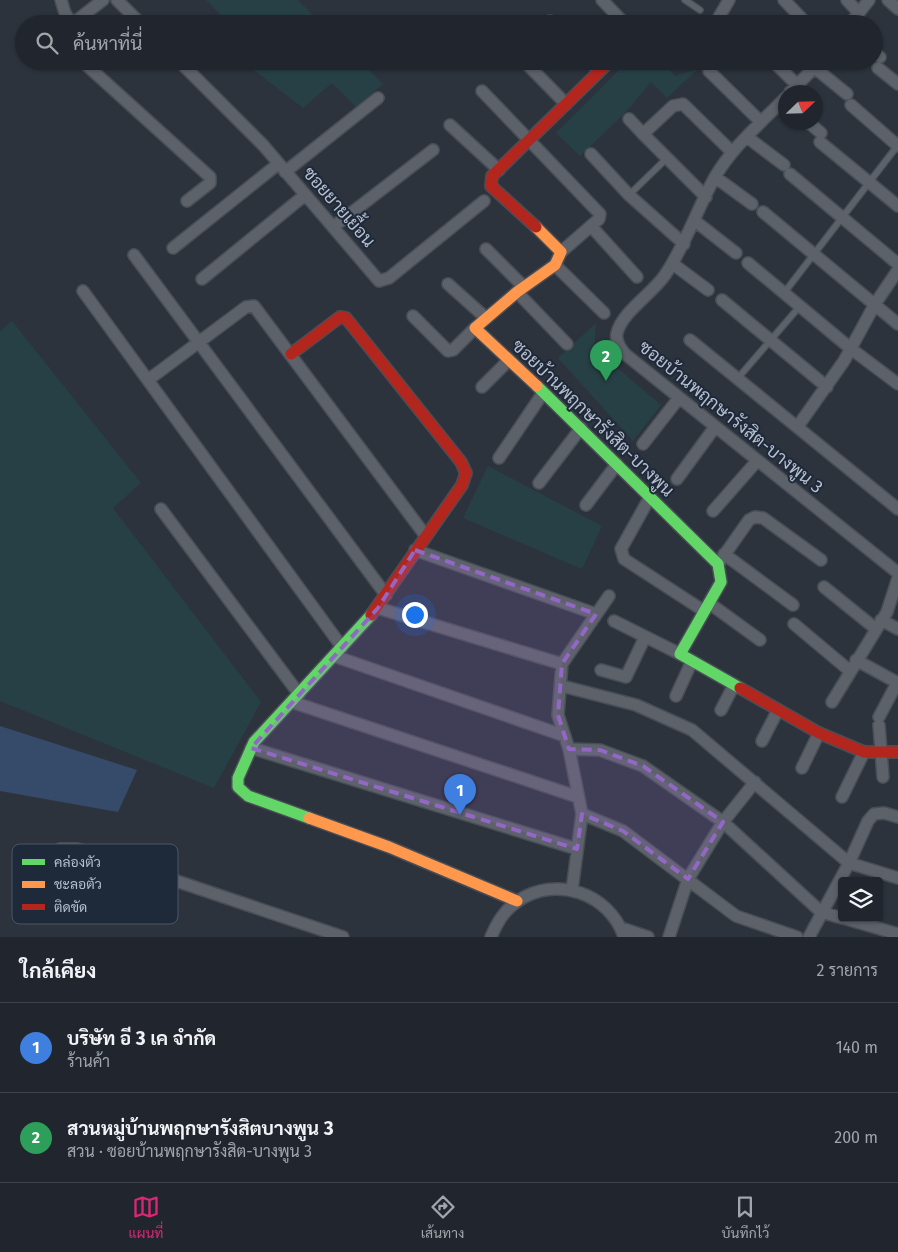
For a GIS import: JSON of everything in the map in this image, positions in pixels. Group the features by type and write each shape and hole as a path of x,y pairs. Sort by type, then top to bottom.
{"street":[{"path":"61,0 66,15"},
{"path":"84,15 103,0"},
{"path":"117,0 132,15"},
{"path":"602,0 616,15"},
{"path":"721,15 729,0"},
{"path":"784,0 798,15"},
{"path":"847,0 859,13 868,0"},
{"path":"888,0 898,9"},
{"path":"883,66 898,84"},
{"path":"92,70 210,177 210,183 186,201"},
{"name":"ซอยยายเยื้อน","path":"188,70 262,144 379,282 383,282 484,201"},
{"path":"533,70 566,104"},
{"path":"777,70 783,85"},
{"name":"ซอยบ้านพฤกษารังสิต-บางพูน 3","path":"799,85 813,70"},
{"path":"822,70 849,100 898,146"},
{"path":"561,252 556,245 491,186 490,181 492,176 599,71"},
{"path":"709,71 761,122"},
{"path":"413,316 448,351 453,350 486,318 555,265 561,252 599,219 600,214 482,91"},
{"path":"173,248 378,98"},
{"path":"643,134 673,106 683,104 732,152"},
{"name":"ซอยบ้านพฤกษารังสิต-บางพูน 3","path":"778,106 732,152 715,177 673,264 664,277 631,312 617,334 618,344 624,354 898,573"},
{"path":"629,120 706,197"},
{"path":"450,124 499,170"},
{"path":"814,130 820,138 898,206"},
{"path":"746,138 787,169 842,219 898,264"},
{"path":"333,227 433,150"},
{"path":"591,154 629,195 684,244"},
{"path":"715,177 752,204"},
{"path":"202,279 305,195"},
{"path":"763,212 898,324"},
{"path":"695,221 736,253"},
{"path":"591,226 637,278"},
{"path":"486,249 567,344"},
{"path":"134,254 386,595"},
{"path":"748,263 850,348 898,384"},
{"path":"673,264 708,290"},
{"path":"555,265 604,313"},
{"path":"798,426 844,362 875,304 898,270"},
{"path":"448,284 486,318"},
{"path":"83,291 342,647"},
{"path":"722,300 827,387"},
{"path":"148,380 246,307 254,306 425,535"},
{"path":"291,354 340,317 346,318 461,462 466,473 462,485 425,535 378,608 296,698 262,731 250,748 237,782 238,787 248,796 389,847 517,901"},
{"name":"ซอยบ้านพฤกษารังสิต-บางพูน","path":"475,328 581,428 650,497 721,559"},
{"path":"690,340 898,509"},
{"path":"482,387 508,361"},
{"path":"499,458 543,393"},
{"path":"643,444 679,398"},
{"path":"677,479 716,427"},
{"path":"539,483 581,428"},
{"path":"713,511 757,461"},
{"path":"586,505 617,464"},
{"path":"650,497 621,548 621,554 624,559 760,640"},
{"path":"161,509 296,698 578,797"},
{"path":"680,654 721,582 721,559 749,520 755,517 763,518 821,560"},
{"path":"415,550 596,614"},
{"path":"721,559 793,605"},
{"path":"832,702 887,612 898,578"},
{"path":"824,587 878,624 898,629"},
{"path":"572,890 582,814 569,749 558,715 562,686 562,664 609,596"},
{"path":"378,608 562,664"},
{"path":"614,621 680,654 819,733 864,752 898,752"},
{"path":"794,624 850,671"},
{"path":"601,670 626,677 645,637"},
{"path":"334,656 565,736"},
{"path":"856,660 898,683 879,721 883,777"},
{"path":"676,696 692,661"},
{"path":"721,710 734,685"},
{"path":"562,686 636,705 692,730 849,863 898,878"},
{"path":"762,741 778,710"},
{"path":"802,768 819,733"},
{"path":"250,748 577,849"},
{"path":"569,749 600,750 643,766 724,822 822,912 838,917"},
{"path":"842,797 864,752"},
{"path":"669,937 688,879 724,822 755,782"},
{"path":"809,937 849,863 868,821 874,814 884,813 898,817"},
{"path":"582,814 623,831 736,916 797,937"},
{"path":"178,882 343,937"},
{"path":"491,937 500,918 517,901 534,892 553,888 572,890 598,902 609,910 622,933 648,937"},
{"path":"856,922 898,934"}],"lane":[{"path":"685,0 700,10"},
{"path":"784,293 898,146"},
{"path":"629,195 667,158"},
{"path":"738,378 800,306"}],"highlighted area":[{"path":"415,550 596,614 562,664 558,715 569,749 600,750 643,766 723,822 688,879 623,831 582,814 577,849 251,748 378,608"}],"green space":[{"path":"206,0 298,0 313,15 221,15"},
{"path":"254,70 369,70 383,84 356,107 332,83 303,108"},
{"path":"619,70 670,70 675,76 697,70 667,98 651,82 624,114 580,156 556,133"},
{"path":"12,321 141,483 113,508 261,702 214,788 0,701 0,331"},
{"path":"596,323 594,348 661,405 633,441 558,358"},
{"path":"488,466 602,526 582,569 463,518"}],"water":[{"path":"0,726 137,770 118,812 0,791"}],"traffic: fast":[{"path":"537,386 718,564 721,582 680,654 740,688"},
{"path":"309,818 248,796 238,787 238,778 254,742 371,615"}],"traffic: slow":[{"path":"536,227 561,252 555,265 517,292 475,328 537,386"},
{"path":"309,818 389,847 517,901"}],"traffic: jam":[{"path":"536,227 491,186 492,176 601,70"},
{"path":"291,354 340,317 346,318 461,462 466,473 462,485 371,615"},
{"path":"740,688 819,733 864,752 898,752"}],"place":[{"name":"สวนหมู่บ้านพฤกษารังสิตบางพูน 3","path":"606,381"},
{"name":"บริษัท อี 3 เค จำกัด","path":"460,815"}]}
